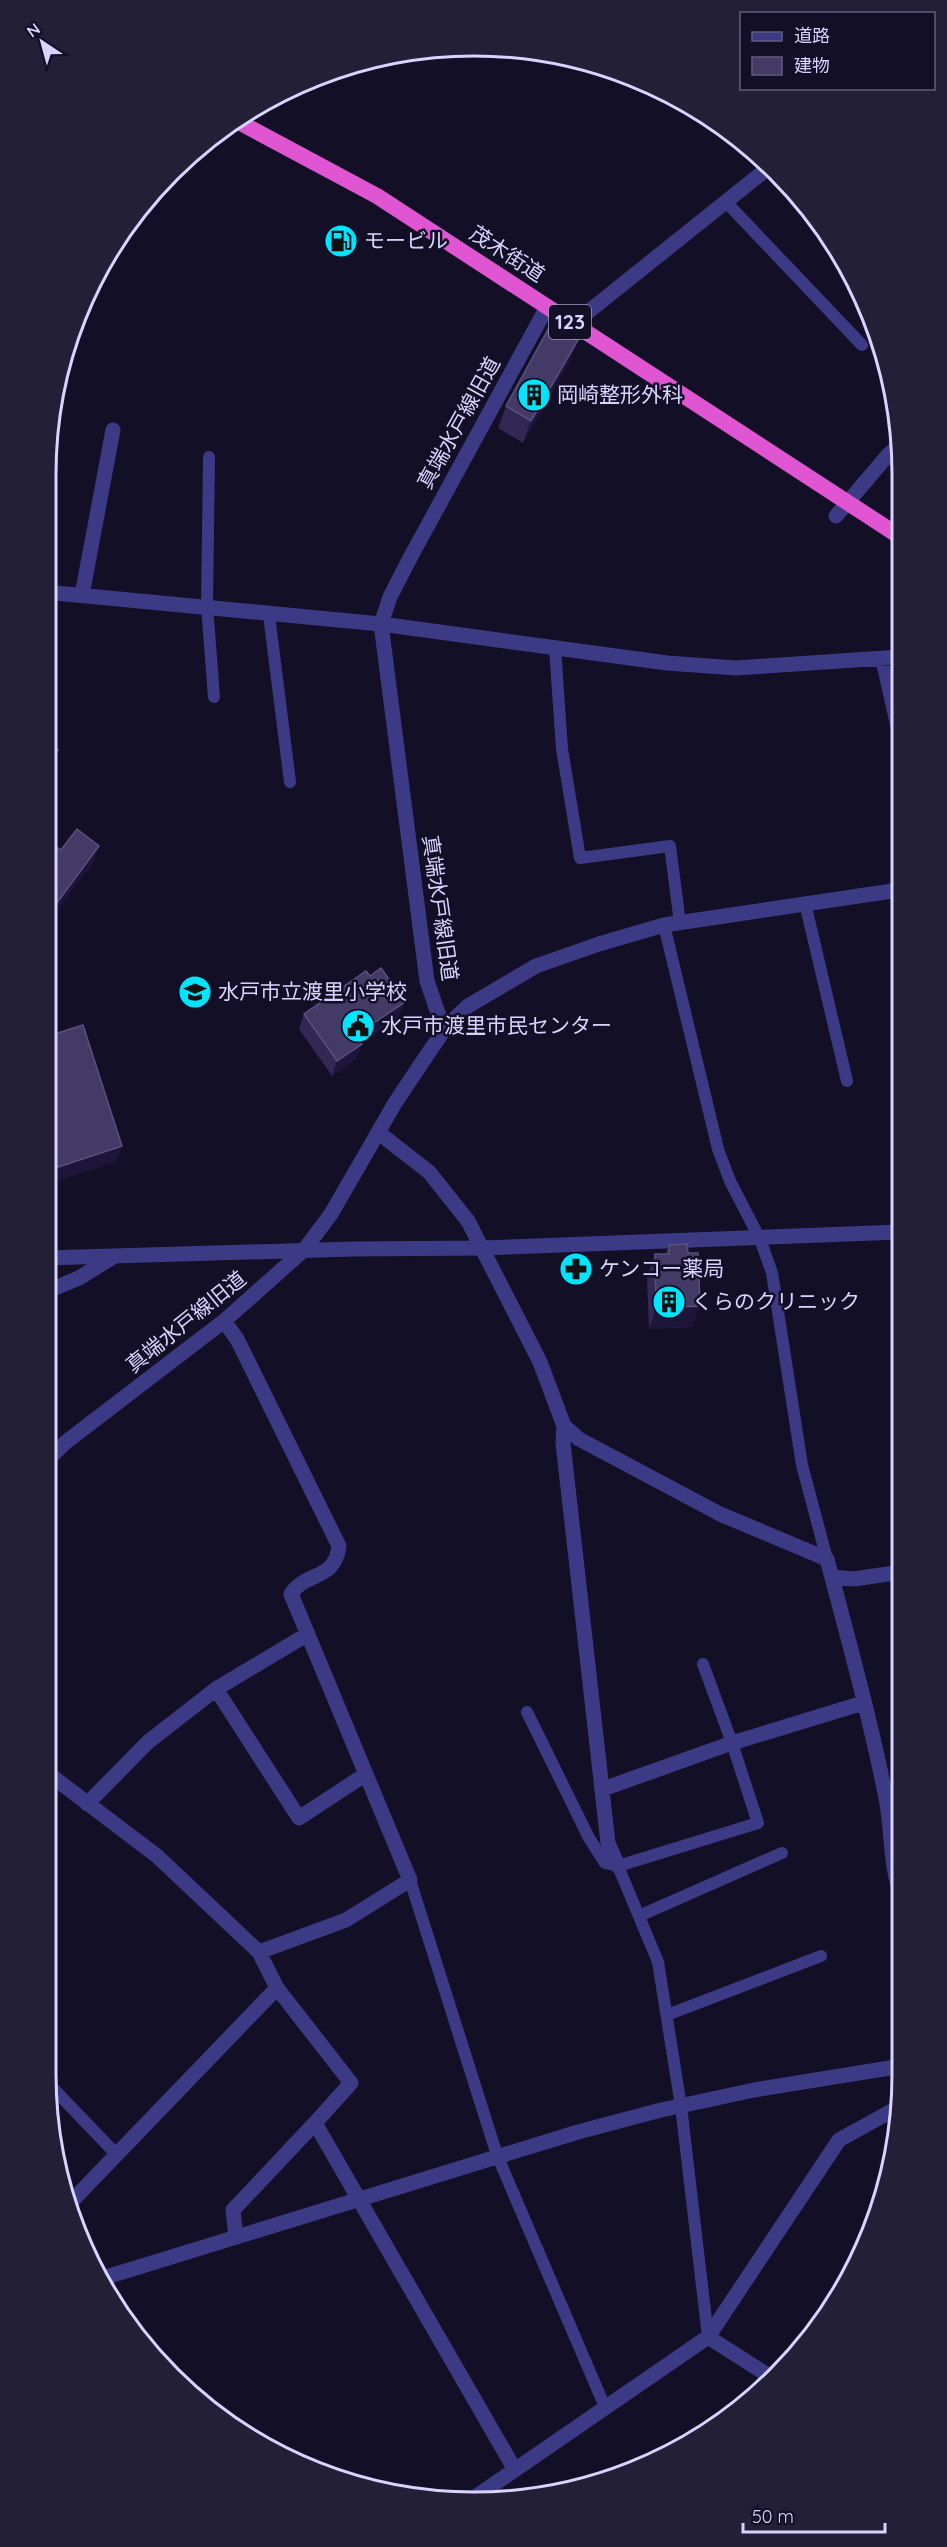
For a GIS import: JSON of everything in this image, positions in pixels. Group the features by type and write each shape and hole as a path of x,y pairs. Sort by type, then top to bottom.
{"highway":[{"name":"茂木街道","path":"243,125 377,196 573,324 841,509 892,533"}],"street":[{"path":"573,324 763,172"},
{"name":"真端水戸線旧道","path":"56,1452 224,1321 304,1251 331,1214 395,1103 446,1027 438,1013 427,981 381,624 390,597 410,558 547,307"},
{"path":"82,595 113,430"},
{"path":"841,509 891,453"},
{"path":"56,593 381,624 667,663 736,668 892,658"},
{"path":"883,660 892,700"},
{"path":"446,1027 468,1006 536,966 599,944 664,925 892,891"},
{"path":"379,1133 429,1172 468,1221 540,1362 564,1426 563,1443 608,1843 618,1866"},
{"path":"56,1258 483,1248 892,1232"},
{"path":"56,1288 80,1278 113,1257"},
{"path":"224,1321 237,1339 339,1546 338,1560 327,1571 297,1585 291,1594 410,1880 346,1920 259,1952"},
{"path":"564,1426 588,1444 720,1514 827,1559 889,1812 892,1840"},
{"path":"832,1577 854,1579 892,1573"},
{"path":"87,1804 148,1742 216,1689 308,1634"},
{"path":"216,1689 299,1818 366,1774"},
{"path":"603,1789 732,1743 863,1703"},
{"path":"56,1780 157,1856 259,1952 277,1988 351,2083 233,2210 236,2237"},
{"path":"75,2198 277,1988"},
{"path":"109,2276 497,2155 578,2132 681,2106 775,2086 892,2071"},
{"path":"483,2492 708,2337 839,2140 890,2112"},
{"path":"315,2122 515,2470"},
{"path":"708,2337 765,2373"}],"lane":[{"path":"726,202 862,345"},
{"path":"209,457 207,606 214,697"},
{"path":"269,615 290,782"},
{"path":"555,648 562,749 580,858 670,846 680,923"},
{"path":"804,903 848,1082"},
{"path":"664,925 718,1149 729,1181 760,1239 772,1273 802,1465 827,1559"},
{"path":"527,1712 589,1838 606,1863 618,1866 758,1824 703,1664"},
{"path":"639,1916 782,1853"},
{"path":"618,1866 658,1962 681,2106 708,2337"},
{"path":"410,1880 497,2155 605,2407"},
{"path":"667,2015 821,1956"},
{"path":"56,2091 117,2155"}],"building":[{"name":"岡崎整形外科","path":"551,324 578,340 531,421 506,406"},
{"path":"77,829 99,846 56,904 56,847 61,850"},
{"path":"381,968 405,1002 356,1035 362,1044 337,1061 304,1014 366,971 370,976"},
{"path":"83,1025 122,1146 56,1168 56,1034"},
{"path":"687,1244 688,1253 698,1253 700,1306 656,1308 655,1254 669,1254 669,1245"}],"place":[{"name":"モービル","path":"341,241"},
{"name":"岡崎整形外科","path":"534,395"},
{"name":"水戸市立渡里小学校","path":"195,992"},
{"name":"水戸市渡里市民センター","path":"358,1026"},
{"name":"ケンコー薬局","path":"576,1269"},
{"name":"くらのクリニック","path":"669,1302"}]}
